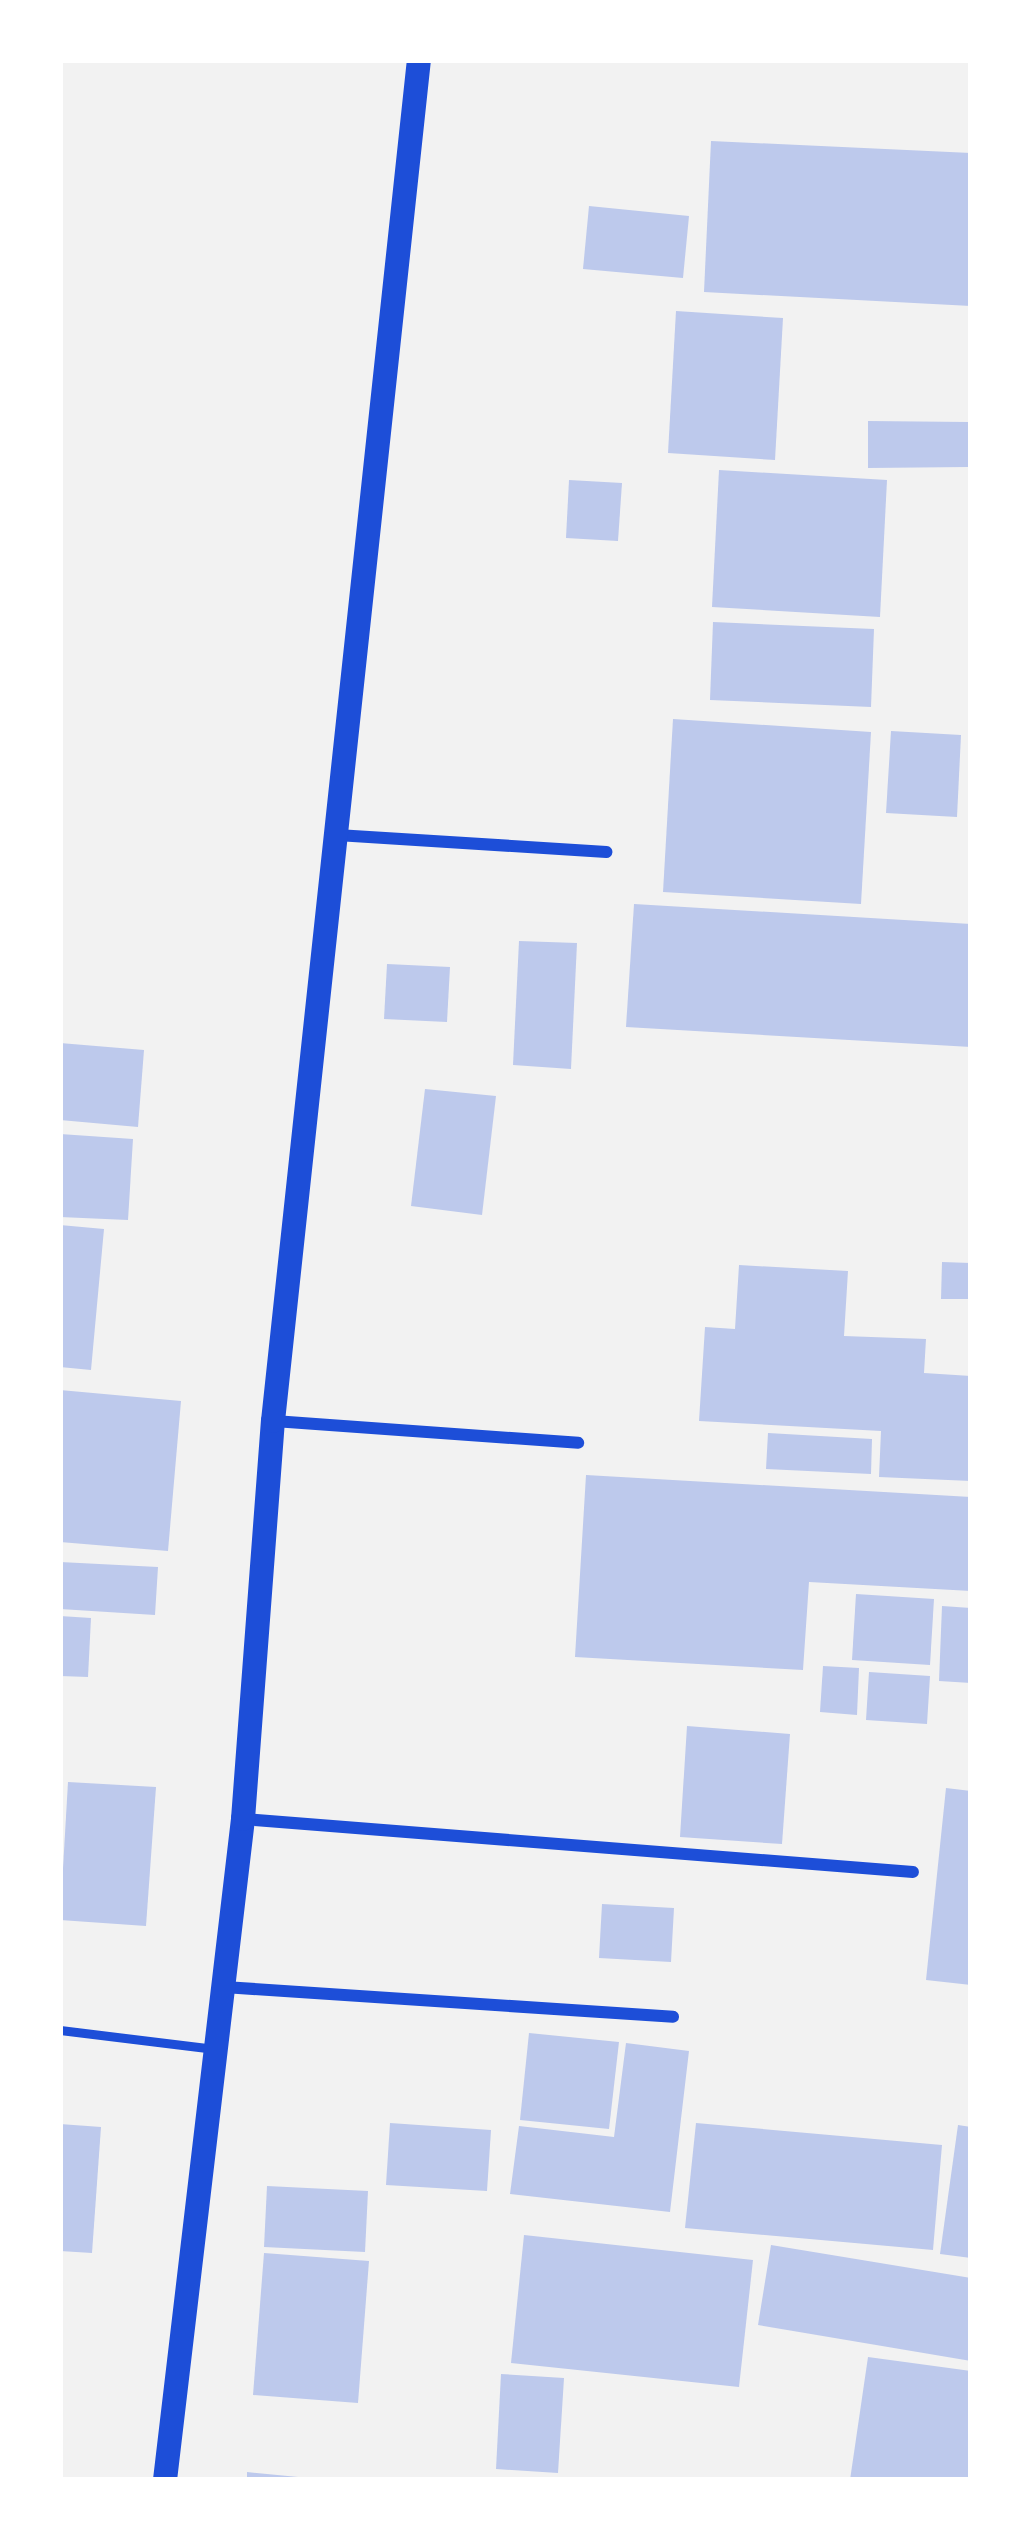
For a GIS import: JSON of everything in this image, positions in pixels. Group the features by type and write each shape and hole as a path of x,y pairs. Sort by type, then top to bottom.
{"main road":[{"path":"165,2480 243,1819 273,1421 418,60"}],"street":[{"path":"335,835 606,852"},
{"path":"273,1421 578,1443"},
{"path":"243,1819 913,1872"},
{"path":"223,1987 673,2017"}],"lane":[{"path":"60,2030 215,2049"}],"building":[{"path":"711,141 971,153 971,306 704,292"},
{"path":"589,206 689,216 683,278 583,269"},
{"path":"676,311 783,318 775,460 668,453"},
{"path":"868,421 968,422 968,467 868,468"},
{"path":"719,470 887,480 880,617 712,607"},
{"path":"569,480 622,483 618,541 566,538"},
{"path":"713,622 874,629 871,707 710,700"},
{"path":"673,719 871,732 861,904 663,892"},
{"path":"891,731 961,735 957,817 886,813"},
{"path":"634,904 971,924 971,1047 626,1027"},
{"path":"519,941 577,943 571,1069 513,1065"},
{"path":"387,964 450,967 447,1022 384,1019"},
{"path":"60,1043 144,1050 138,1127 60,1120"},
{"path":"425,1089 496,1096 482,1215 411,1206"},
{"path":"60,1134 133,1139 128,1220 60,1217"},
{"path":"60,1225 104,1229 91,1370 60,1367"},
{"path":"942,1262 971,1263 971,1299 941,1299"},
{"path":"739,1265 848,1271 844,1336 926,1339 924,1373 971,1376 971,1481 879,1477 881,1431 699,1421 705,1327 735,1329"},
{"path":"60,1390 181,1401 168,1551 60,1542"},
{"path":"768,1433 872,1439 871,1474 766,1469"},
{"path":"586,1475 971,1497 971,1591 809,1582 803,1670 575,1657"},
{"path":"60,1562 158,1567 155,1615 60,1609"},
{"path":"856,1594 934,1599 930,1665 852,1660"},
{"path":"942,1606 971,1608 971,1683 939,1681"},
{"path":"60,1616 91,1618 88,1677 60,1676"},
{"path":"823,1666 859,1668 857,1715 820,1712"},
{"path":"869,1672 930,1676 927,1724 866,1720"},
{"path":"687,1726 790,1734 782,1844 680,1837"},
{"path":"68,1782 156,1787 146,1926 60,1920"},
{"path":"946,1788 971,1791 971,1985 926,1980"},
{"path":"602,1904 674,1908 671,1962 599,1958"},
{"path":"529,2033 619,2042 609,2129 520,2120"},
{"path":"626,2043 689,2051 670,2212 510,2194 519,2126 614,2137"},
{"path":"390,2123 491,2130 487,2191 386,2185"},
{"path":"696,2123 942,2145 933,2250 685,2228"},
{"path":"60,2124 101,2127 92,2253 60,2251"},
{"path":"958,2125 971,2127 971,2258 940,2254"},
{"path":"267,2186 368,2191 365,2252 264,2247"},
{"path":"524,2235 753,2260 739,2387 511,2363"},
{"path":"771,2245 971,2278 971,2361 758,2325"},
{"path":"264,2253 369,2261 358,2403 253,2395"},
{"path":"868,2357 971,2371 971,2480 850,2480"},
{"path":"501,2374 564,2378 558,2473 496,2469"},
{"path":"247,2472 298,2477 298,2480 247,2480"}]}
